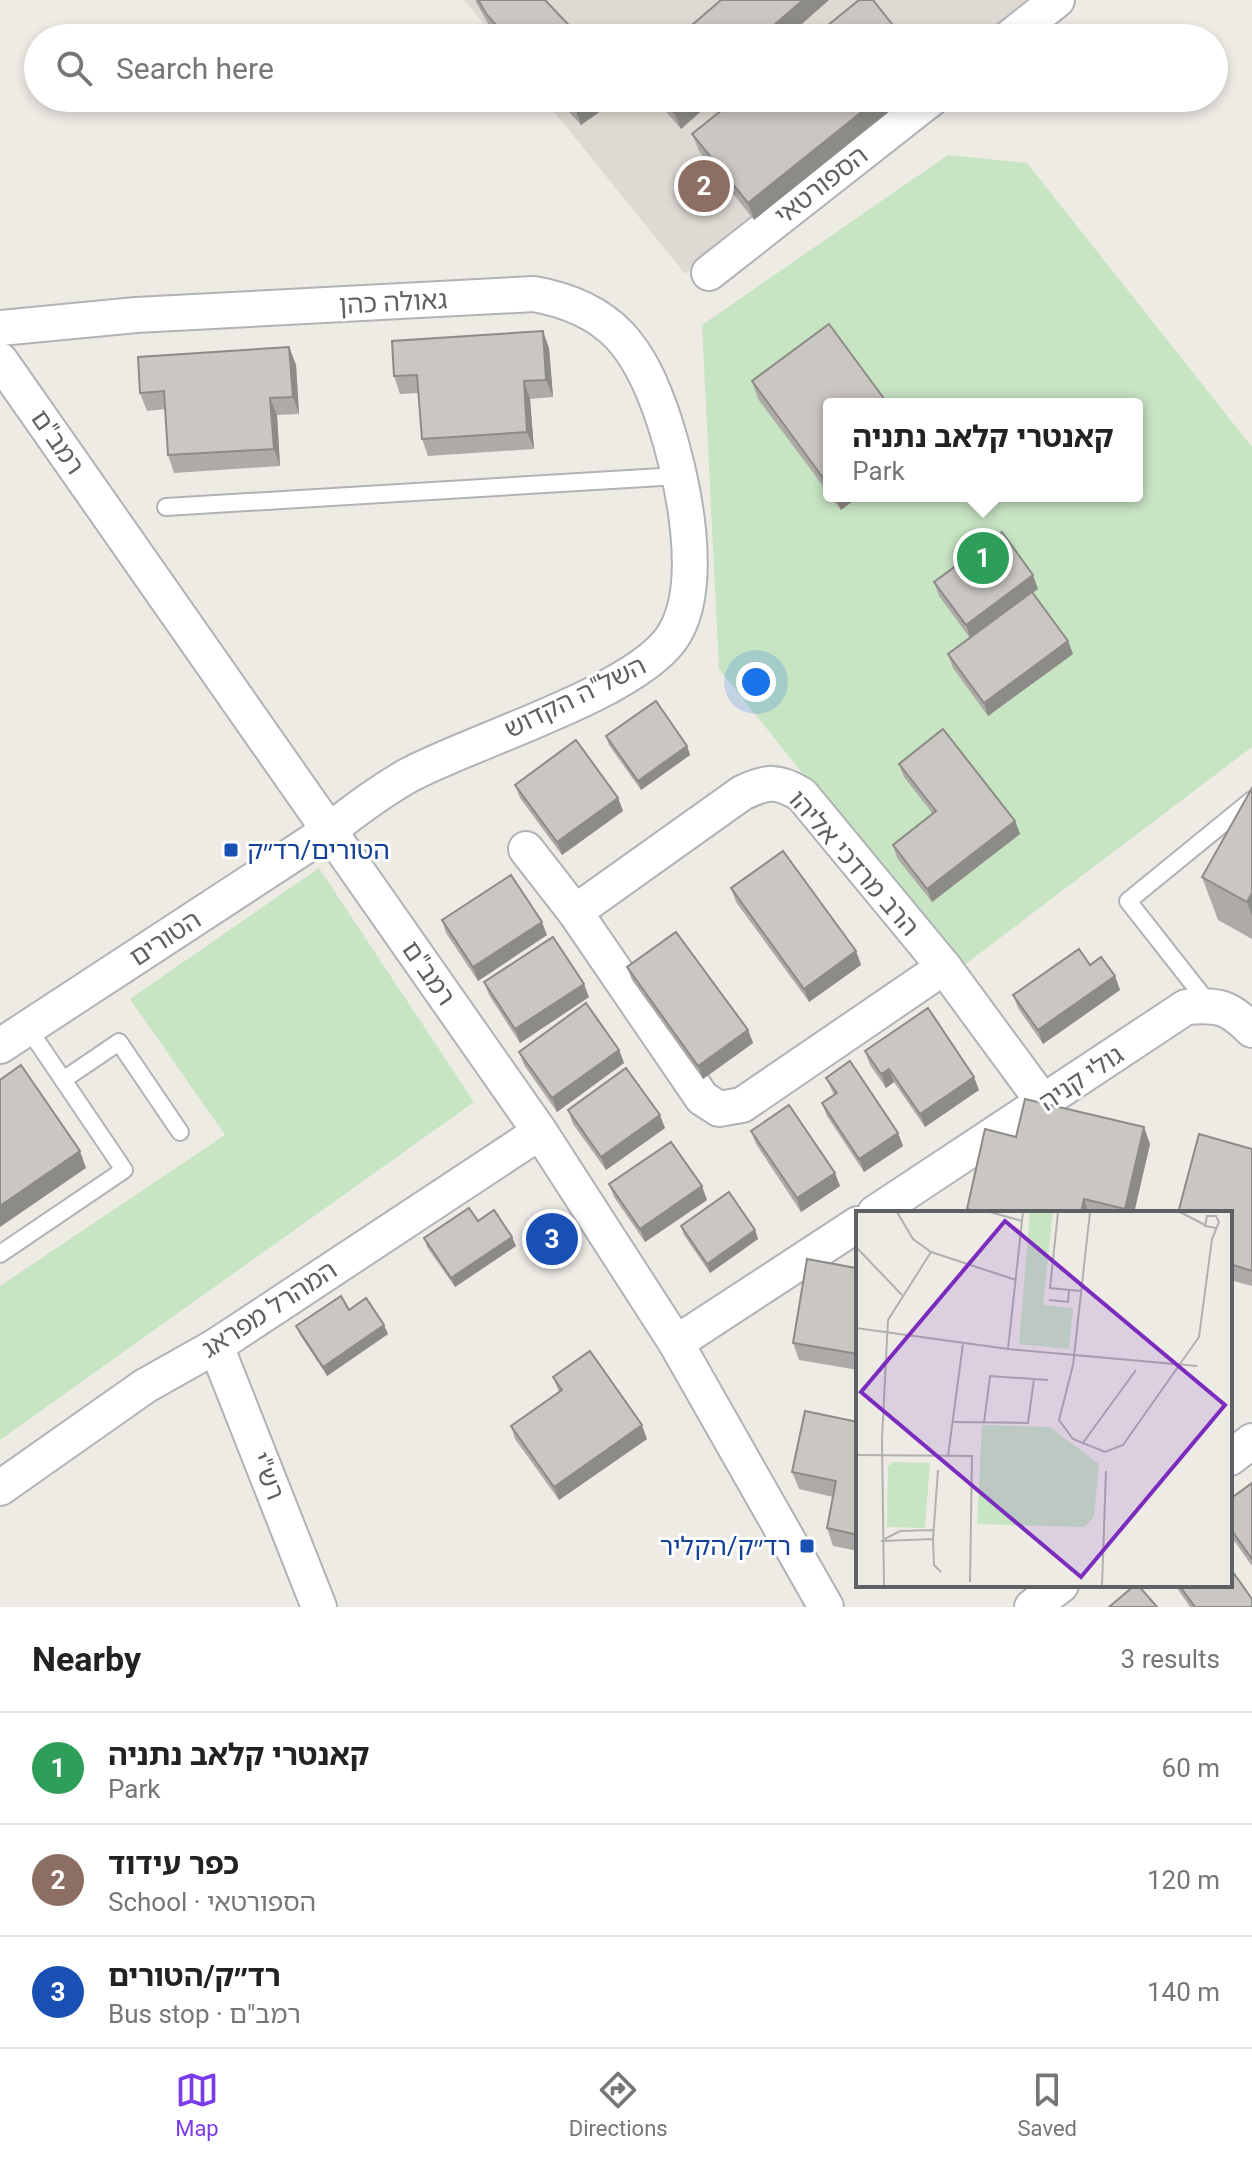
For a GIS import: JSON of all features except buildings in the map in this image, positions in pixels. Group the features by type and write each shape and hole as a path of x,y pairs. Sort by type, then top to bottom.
{"street":[{"path":"1027,24 1057,0"},
{"name":"הספורטאי","path":"709,273 914,112"},
{"name":"גאולה כהן","path":"0,328 136,315 534,294 569,300 601,317 628,343 649,376 672,444 678,476"},
{"name":"רמב\"ם","path":"0,360 540,1132 676,1343 826,1607"},
{"name":"השל\"ה הקדוש","path":"330,830 374,796 411,775 622,679 656,656 673,637 685,610 689,576 688,531 678,476"},
{"name":"הרב מרדכי אליהו","path":"575,912 742,793 764,783 782,782 802,795 944,967 1044,1103"},
{"name":"הטורים","path":"14,1037 330,830"},
{"path":"526,849 575,912 702,1098 719,1109 742,1105 944,967"},
{"path":"1210,1005 1233,1011 1252,1030"},
{"name":"גולי קניה","path":"878,1211 1186,1007 1210,1005"},
{"name":"המהרל מפראג","path":"0,1488 145,1386 216,1346 540,1132"},
{"path":"676,1343 856,1225"},
{"name":"רש\"י","path":"216,1346 319,1607"},
{"path":"1232,1456 1252,1441"},
{"path":"1032,1607 1058,1587"}],"lane":[{"path":"166,507 678,476"},
{"path":"1210,1005 1128,901 1252,800"},
{"path":"0,1254 124,1170 63,1080 14,1037"},
{"path":"63,1080 119,1042 180,1132"}],"shaded area":[{"path":"464,0 1026,0 996,24 484,24"},
{"path":"554,112 887,112 685,274"}],"green space":[{"path":"948,155 1027,163 1252,447 1252,747 959,969 719,669 702,325"},
{"path":"319,868 474,1102 0,1440 0,1286 225,1135 130,999"}],"place":[{"name":"כפר עידוד","path":"704,186"},
{"name":"קאנטרי קלאב נתניה","path":"983,558"},
{"name":"הטורים/רד״ק","path":"231,850"},
{"name":"רד״ק/הטורים","path":"552,1239"},
{"name":"רד״ק/הקליר","path":"807,1546"}]}
